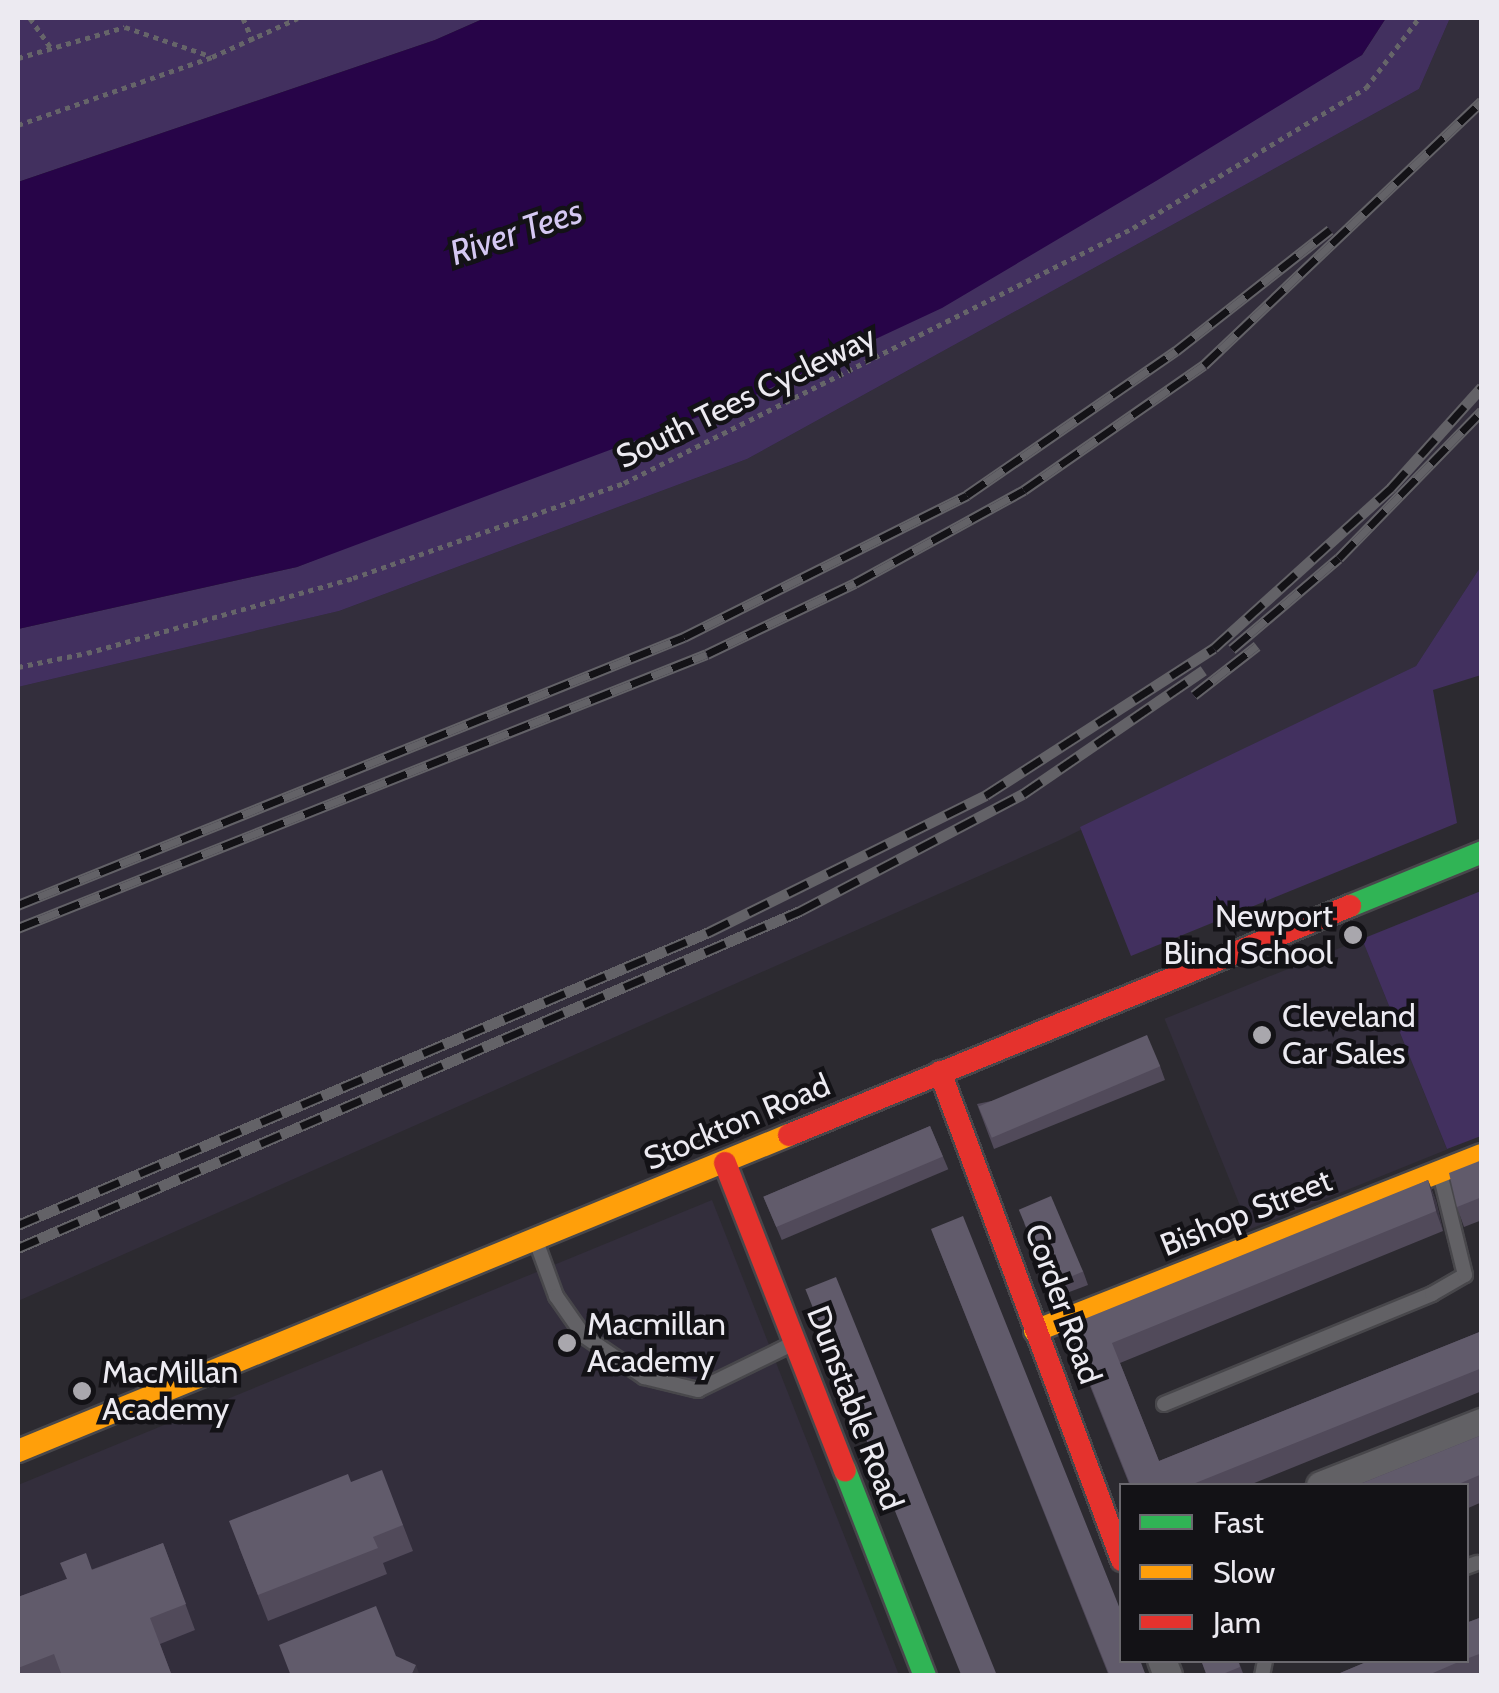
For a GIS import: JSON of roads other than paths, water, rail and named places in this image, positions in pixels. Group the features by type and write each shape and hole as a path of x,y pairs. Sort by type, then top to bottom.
{"main road":[{"name":"Stockton Road","path":"18,1450 1482,852"},
{"name":"Corder Road","path":"940,1072 1119,1552"},
{"name":"Bishop Street","path":"1035,1332 1482,1156"},
{"name":"Dunstable Road","path":"725,1163 926,1676"}],"street":[{"path":"1329,1483 1482,1423"}],"lane":[{"path":"1164,1404 1432,1294 1464,1274 1440,1172"},
{"path":"535,1240 556,1296 584,1336 644,1377 698,1390 795,1343"}],"water":[{"name":"River Tees","path":"485,18 1386,18 1362,55 1156,181 942,308 749,398 297,567 18,629 18,182 435,40"}],"railway":[{"path":"18,928 707,654 855,583 1024,490 1204,365 1482,101"},
{"path":"18,905 684,637 967,495 1176,351 1330,230"},
{"path":"18,1225 709,932 986,795 1214,648 1391,488 1482,387"},
{"path":"1232,649 1339,558 1482,411"},
{"path":"1194,695 1257,646"},
{"path":"18,1248 800,911 1023,794 1204,670"}],"place":[{"name":"Newport Blind School","path":"1353,935"},
{"name":"Cleveland Car Sales","path":"1262,1035"},
{"name":"Macmillan Academy","path":"567,1343"},
{"name":"MacMillan Academy","path":"82,1391"}]}
